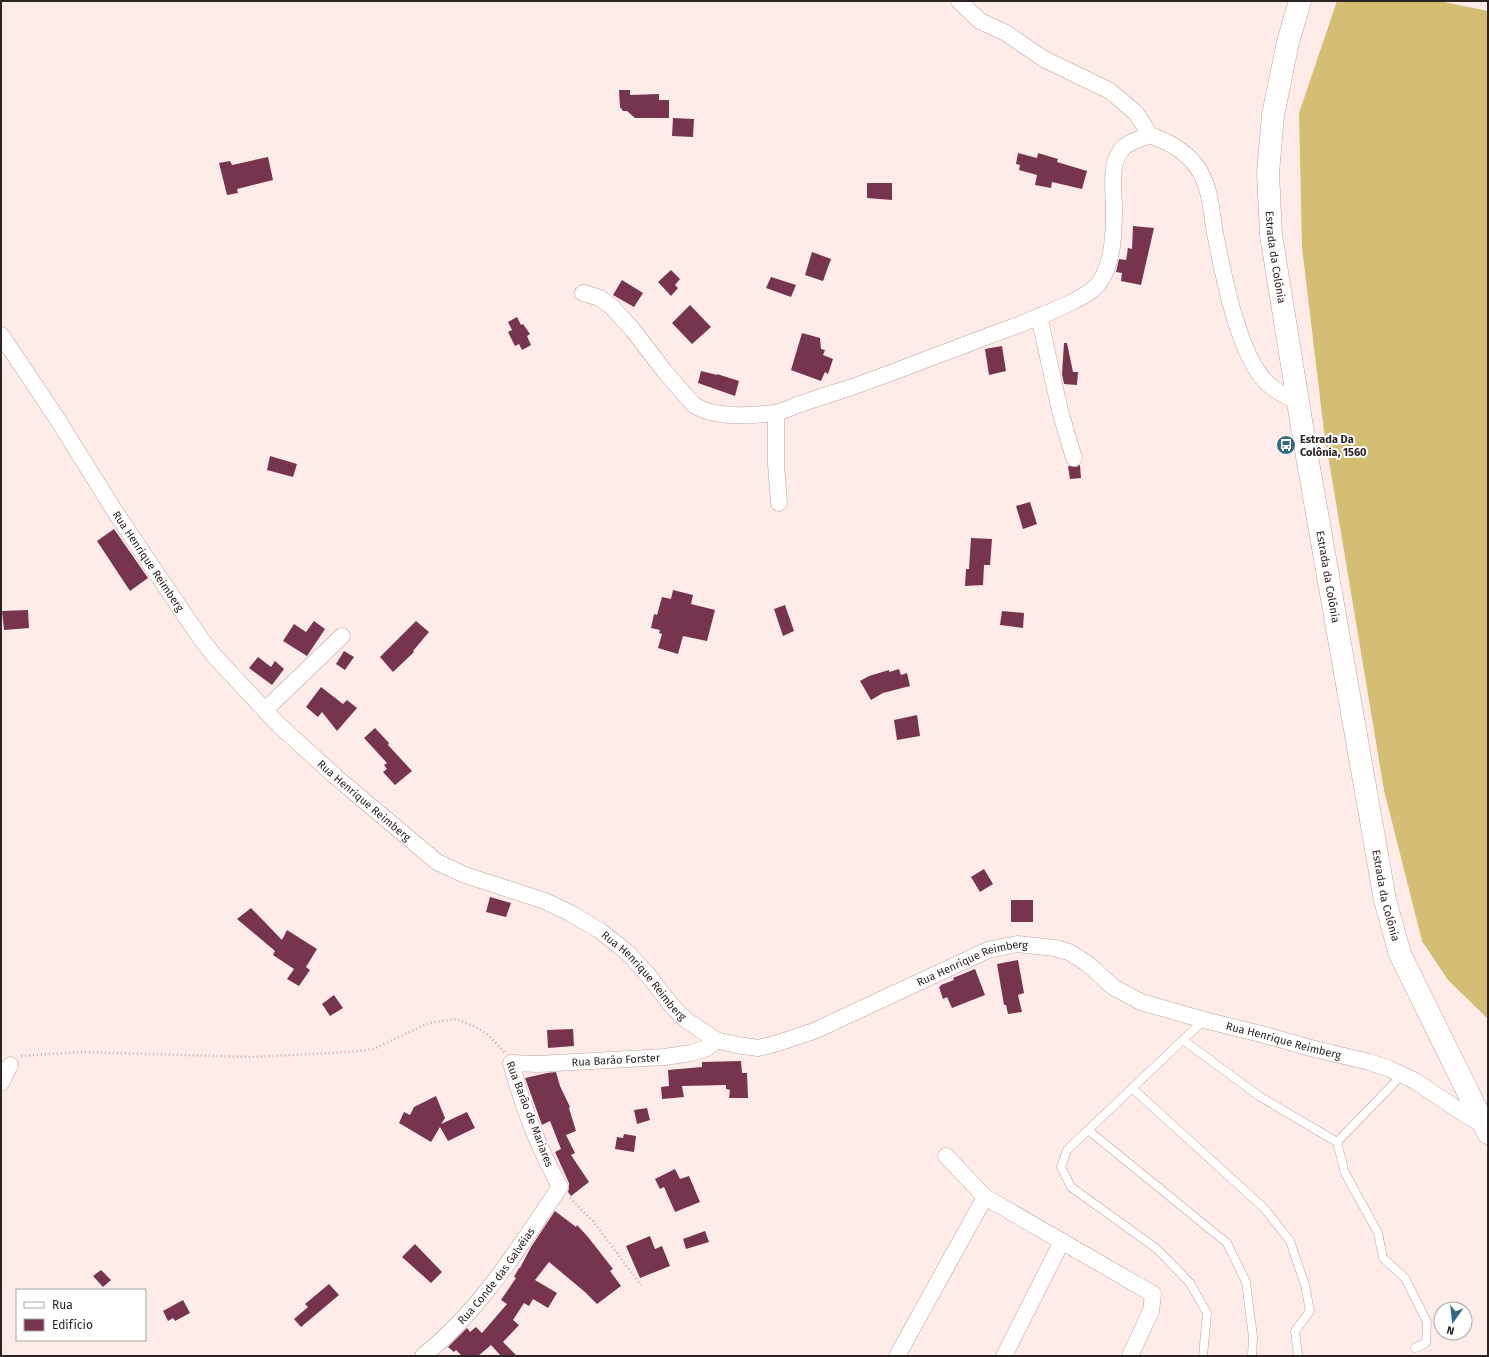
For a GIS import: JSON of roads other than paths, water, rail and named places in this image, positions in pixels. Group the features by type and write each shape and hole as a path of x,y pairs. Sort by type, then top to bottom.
{"main road":[{"name":"Estrada da Colônia","path":"1300,1 1288,42 1273,115 1268,172 1271,235 1305,445 1385,900 1400,954 1450,1058 1487,1129"}],"street":[{"path":"959,1 980,21 1006,33 1044,59 1110,90 1136,113 1150,135 1180,149 1197,167 1210,197 1225,278 1233,309 1248,354 1267,383 1282,395 1299,402"},
{"path":"583,293 600,298 612,307 633,330 665,372 694,405 718,413 742,415 776,413 865,383 1039,316 1083,296 1101,281 1110,256 1114,166 1118,155 1124,147 1150,135"},
{"path":"1039,316 1060,410 1074,458"},
{"name":"Rua Henrique Reimberg","path":"1,335 56,417 99,487 180,610 217,658 265,710 336,777 437,862 465,875 545,901 570,913 599,930 628,953 648,975 672,1006 686,1020 716,1040 758,1048 778,1043 814,1031 988,950 1017,944 1055,948 1069,952 1088,964 1113,987 1141,1002 1204,1020 1370,1062 1403,1074 1443,1098 1487,1129"},
{"path":"776,413 776,464 779,503"},
{"path":"265,710 342,636"},
{"name":"Rua Barão Forster","path":"510,1062 538,1064 665,1057 691,1053 707,1048 716,1040"},
{"name":"Rua Barão de Mariares","path":"510,1062 527,1112 552,1172 560,1187"},
{"path":"1,1083 10,1065"},
{"path":"946,1156 985,1197 1153,1294 1151,1311 1130,1356"},
{"name":"Rua Conde das Galvéias","path":"423,1356 437,1345 467,1316 491,1287 560,1187"},
{"path":"897,1356 985,1197"},
{"path":"1004,1356 1062,1242"}],"lane":[{"path":"1203,1356 1206,1313 1190,1283 1157,1248 1071,1187 1061,1168 1067,1150 1204,1020"},
{"path":"1183,1040 1259,1096 1336,1142 1345,1173 1378,1234 1382,1258 1405,1278 1426,1322 1426,1343 1416,1348"},
{"path":"1336,1142 1403,1074"},
{"path":"1132,1088 1265,1209 1290,1241 1305,1285 1310,1311 1295,1331 1298,1356"},
{"path":"1088,1130 1227,1243 1246,1282 1253,1337 1252,1356"}],"place":[{"name":"Estrada Da Colônia, 1560","path":"1286,445"}]}
